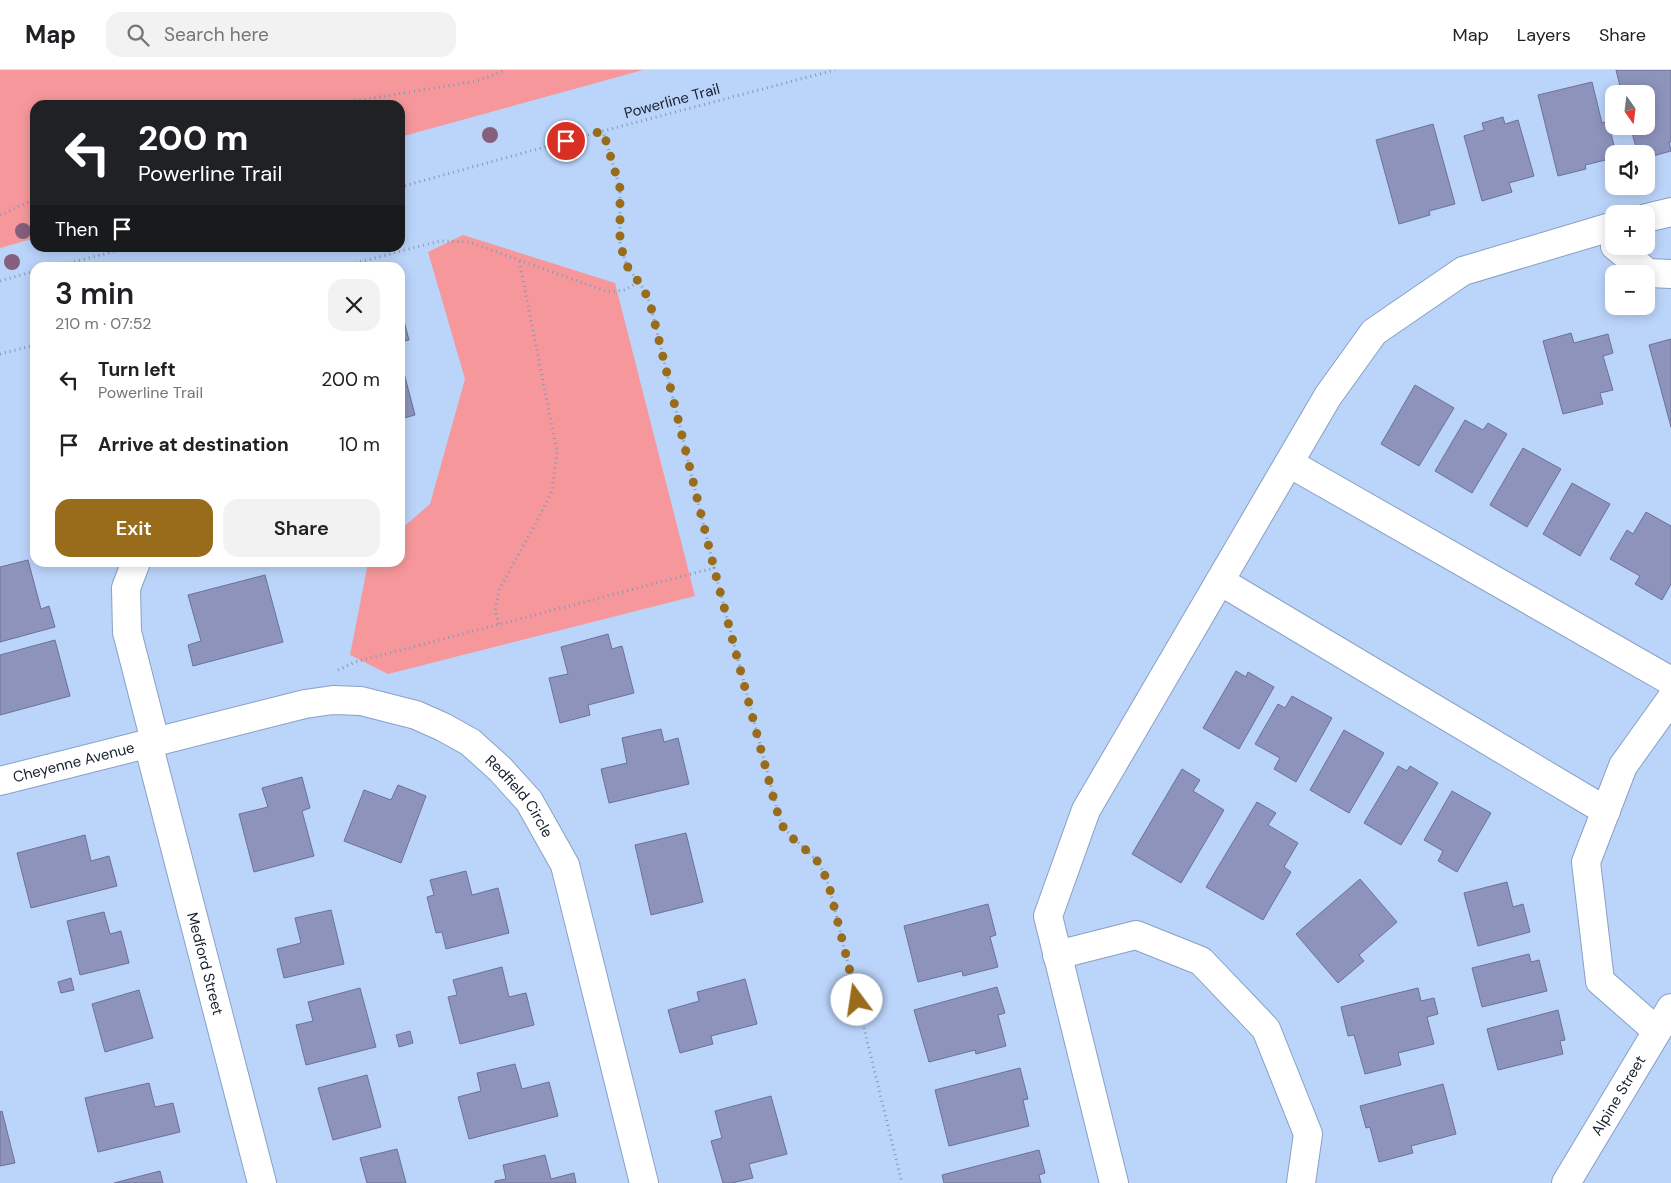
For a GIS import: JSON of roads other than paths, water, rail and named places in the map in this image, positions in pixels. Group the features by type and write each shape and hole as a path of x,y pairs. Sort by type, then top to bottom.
{"street":[{"path":"1655,216 1671,212"},
{"path":"1114,1183 1048,916 1086,810 1328,396 1374,332 1463,271 1605,238"},
{"path":"1628,255 1648,273 1671,274"},
{"path":"1289,463 1671,682"},
{"name":"Medford Street","path":"134,567 126,588 127,632 151,742 262,1183"},
{"path":"1220,581 1606,811"},
{"path":"1667,1015 1600,981 1586,862 1623,766 1671,699"},
{"name":"Redfield Circle","path":"151,742 305,704 333,700 361,701 416,715 443,727 470,742 500,768 529,801 565,865 644,1183"},
{"name":"Cheyenne Avenue","path":"0,781 151,742"},
{"path":"1057,955 1136,936 1201,961 1266,1029 1308,1134 1301,1183"},
{"name":"Alpine Street","path":"1566,1183 1667,1015"}]}
